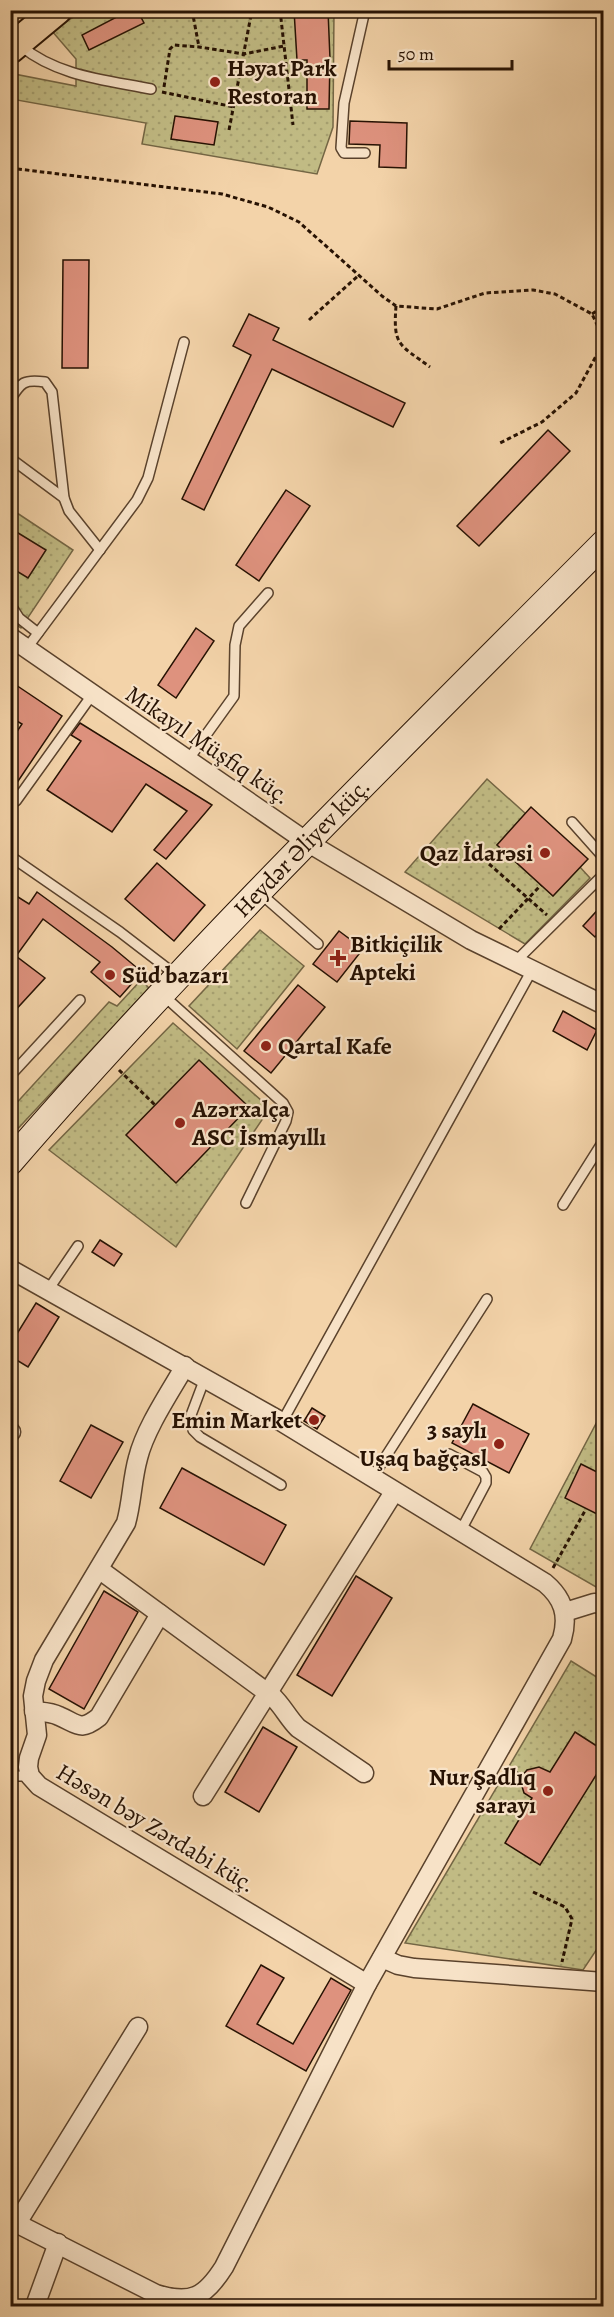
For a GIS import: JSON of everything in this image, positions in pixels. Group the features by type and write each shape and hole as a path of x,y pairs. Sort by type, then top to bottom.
{"main road":[{"path":"14,46 57,10"},
{"name":"Heydər Əliyev küç.","path":"10,1162 259,892 603,543"}],"street":[{"name":"Mikayıl Müşfiq küç.","path":"10,637 307,842 471,940 603,1005"},
{"path":"10,1269 282,1422 544,1583 556,1592 565,1612 566,1626 562,1639 367,1984 224,2267 213,2284 196,2302 156,2294 14,2222 138,2027"},
{"name":"Həsən bəy Zərdabi küç.","path":"185,1366 157,1414 138,1457 132,1503 126,1523 100,1570 44,1660 33,1696 37,1735 29,1758 30,1776 39,1786 367,1984"},
{"path":"203,1796 394,1492"},
{"path":"100,1570 267,1692 279,1702 289,1719 298,1728 364,1773"},
{"path":"565,1612 594,1603 603,1604"},
{"path":"34,1711 52,1713 78,1726 88,1725 99,1717 160,1614"},
{"path":"382,1958 398,1965 414,1968 603,1982"},
{"path":"35,2307 58,2243"}],"lane":[{"path":"365,10 344,103 341,148 344,153 365,153"},
{"path":"14,46 36,59 67,72 151,90"},
{"path":"27,648 137,500 148,478 184,342"},
{"path":"10,400 19,386 29,380 45,382 52,392 64,498 69,511 100,550"},
{"path":"10,458 64,498"},
{"path":"189,760 234,696 235,645 239,626 268,593"},
{"path":"10,604 19,618 38,633"},
{"path":"16,801 92,694"},
{"path":"572,822 603,858"},
{"path":"10,856 120,932 283,1103 288,1112 286,1120 246,1203"},
{"path":"515,963 602,876 603,872"},
{"path":"259,892 318,944"},
{"path":"282,1422 532,970"},
{"path":"10,1076 80,1000"},
{"path":"563,1205 603,1140"},
{"path":"48,1290 78,1246"},
{"path":"372,1478 487,1299"},
{"path":"206,1378 191,1415 193,1430 200,1437 281,1485"},
{"path":"449,1454 483,1472 486,1477 486,1483 460,1532"},
{"path":"10,1776 30,1776"}],"path":[{"path":"192,10 199,47"},
{"path":"230,130 252,10"},
{"path":"280,10 293,125"},
{"path":"163,92 170,49 180,44 244,54 284,46"},
{"path":"151,90 234,107"},
{"path":"10,168 222,194 268,207 299,222 396,306 436,309 485,293 532,290 555,294 592,314 600,331 601,347 576,393 542,422 500,443"},
{"path":"309,320 359,275"},
{"path":"396,306 394,333 402,346 430,367"},
{"path":"592,314 603,306"},
{"path":"489,864 555,922"},
{"path":"499,928 541,885"},
{"path":"105,1057 155,1105"},
{"path":"544,1583 586,1509"},
{"path":"533,1892 565,1906 572,1919 558,1978"}],"shaded area":[{"path":"84,11 334,11 333,127 317,174 142,144 146,123 11,99 14,74 76,86 76,59 51,30"},
{"path":"11,509 73,550 21,628 11,621"},
{"path":"487,779 526,814 497,845 553,896 580,867 590,878 525,944 405,872"},
{"path":"260,930 304,966 237,1049 189,1006"},
{"path":"141,980 149,988 11,1136 11,1109 109,1002 117,1006"},
{"path":"173,1023 270,1108 176,1247 49,1150"},
{"path":"600,1416 604,1418 603,1591 530,1549"},
{"path":"571,1661 603,1681 603,1940 583,1970 405,1943"}],"building":[{"path":"130,10 137,10 144,23 89,50 82,35"},
{"path":"294,10 328,10 329,109 307,109 307,60 297,60"},
{"path":"175,116 218,122 214,145 171,139"},
{"path":"350,121 407,123 406,168 379,167 380,145 349,144"},
{"path":"63,260 89,260 88,368 62,368"},
{"path":"249,314 279,328 273,340 405,403 393,427 272,369 204,510 182,499 251,355 233,346"},
{"path":"548,430 570,451 479,546 457,526"},
{"path":"286,490 310,506 259,581 236,565"},
{"path":"10,528 46,550 28,578 10,567"},
{"path":"196,628 214,641 176,698 158,685"},
{"path":"10,681 62,716 10,793 10,742 22,724 10,717"},
{"path":"80,723 212,805 166,859 154,850 187,811 146,784 112,832 47,790 81,741 71,735"},
{"path":"531,807 588,859 553,896 497,845"},
{"path":"157,863 205,905 174,941 125,899"},
{"path":"10,892 29,904 37,892 142,972 120,997 91,972 100,962 43,919 16,956 45,978 10,1016"},
{"path":"603,904 603,928 595,937 583,926"},
{"path":"339,931 363,949 337,982 313,964"},
{"path":"298,985 325,1007 271,1073 244,1051"},
{"path":"563,1011 597,1030 587,1050 553,1031"},
{"path":"199,1060 249,1107 176,1183 126,1135"},
{"path":"100,1240 122,1254 114,1266 92,1252"},
{"path":"36,1303 59,1317 28,1367 10,1356 10,1345"},
{"path":"473,1404 529,1434 509,1473 452,1443"},
{"path":"312,1408 325,1416 317,1429 304,1421"},
{"path":"91,1425 123,1442 91,1498 60,1481"},
{"path":"581,1464 603,1475 603,1517 565,1498"},
{"path":"182,1468 286,1525 264,1565 160,1508"},
{"path":"356,1576 392,1598 332,1696 297,1675"},
{"path":"104,1591 138,1612 84,1709 49,1689"},
{"path":"263,1727 297,1747 259,1812 225,1792"},
{"path":"575,1732 603,1750 603,1764 540,1865 505,1843 532,1798 524,1793 521,1783 522,1776 527,1770 539,1767 550,1772"},
{"path":"261,1965 284,1978 257,2024 293,2044 331,1978 351,1990 306,2071 226,2026"}],"place":[{"name":"Həyat Park Restoran","path":"215,82"},
{"name":"Qaz İdarəsi","path":"545,853"},
{"name":"Bitkiçilik Apteki","path":"338,958"},
{"name":"Süd bazarı","path":"110,975"},
{"name":"Qartal Kafe","path":"266,1046"},
{"name":"Azərxalça ASC İsmayıllı","path":"180,1123"},
{"name":"Emin Market","path":"314,1420"},
{"name":"3 saylı Uşaq bağçasl","path":"499,1444"},
{"name":"Nur Şadlıq sarayı","path":"548,1791"}]}
